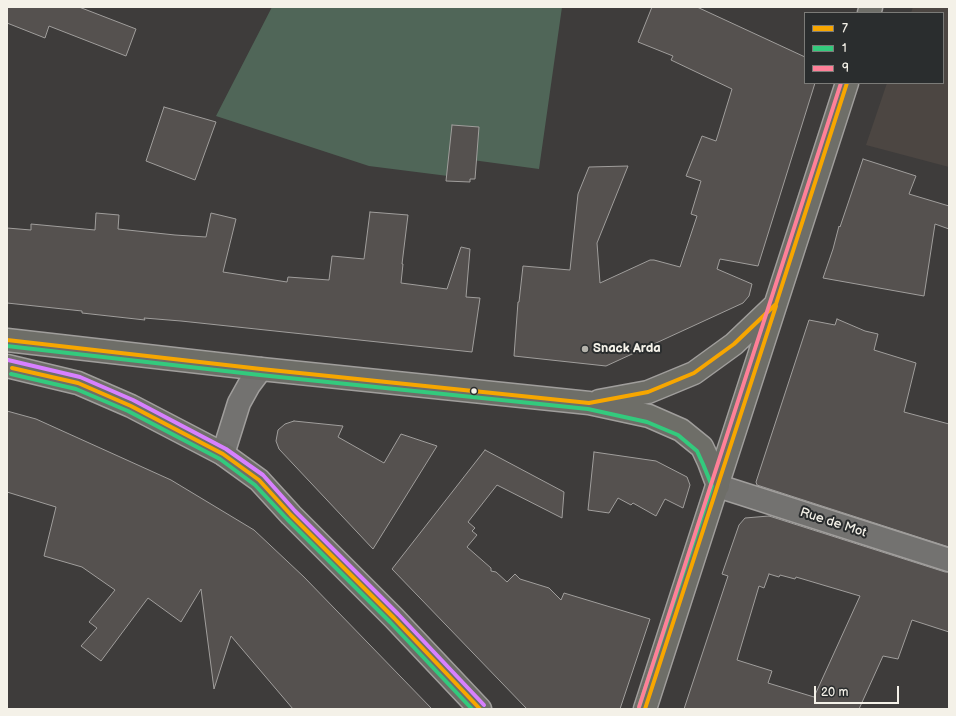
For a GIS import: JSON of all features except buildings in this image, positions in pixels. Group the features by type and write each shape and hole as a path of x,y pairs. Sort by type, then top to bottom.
{"main road":[{"path":"645,709 847,84"},
{"path":"589,403 648,392 694,373 734,344 776,304"},
{"path":"7,340 589,403 649,416 681,430 702,447 718,486"},
{"path":"7,366 78,383 131,406 223,454 259,480 291,515 394,618 480,709"}],"street":[{"path":"223,454 239,402 261,368"},
{"name":"Rue de Mot","path":"718,486 949,560"}],"shaded area":[{"path":"913,7 949,7 949,167 866,145 887,84 944,84 944,12 911,12"}],"green space":[{"path":"272,7 562,7 539,169 450,157 448,176 369,166 216,116"}],"transit line":[{"name":"9","path":"639,707 841,84"},
{"name":"7","path":"7,340 261,369 589,403 648,392 694,373 734,344 776,304 847,84"},
{"name":"7","path":"645,709 776,306"},
{"name":"1","path":"7,346 260,375 588,409 647,422 678,435 697,451 712,486 639,707"},
{"path":"8,360 80,377 133,400 226,449 263,475 295,511 398,614 484,705"},
{"name":"7","path":"12,368 78,383 131,406 223,454 259,480 291,515 394,618 480,709"},
{"name":"1","path":"11,374 76,389 128,411 220,459 255,485 390,622 472,709"}],"place":[{"name":"Snack Arda","path":"585,349"}]}
